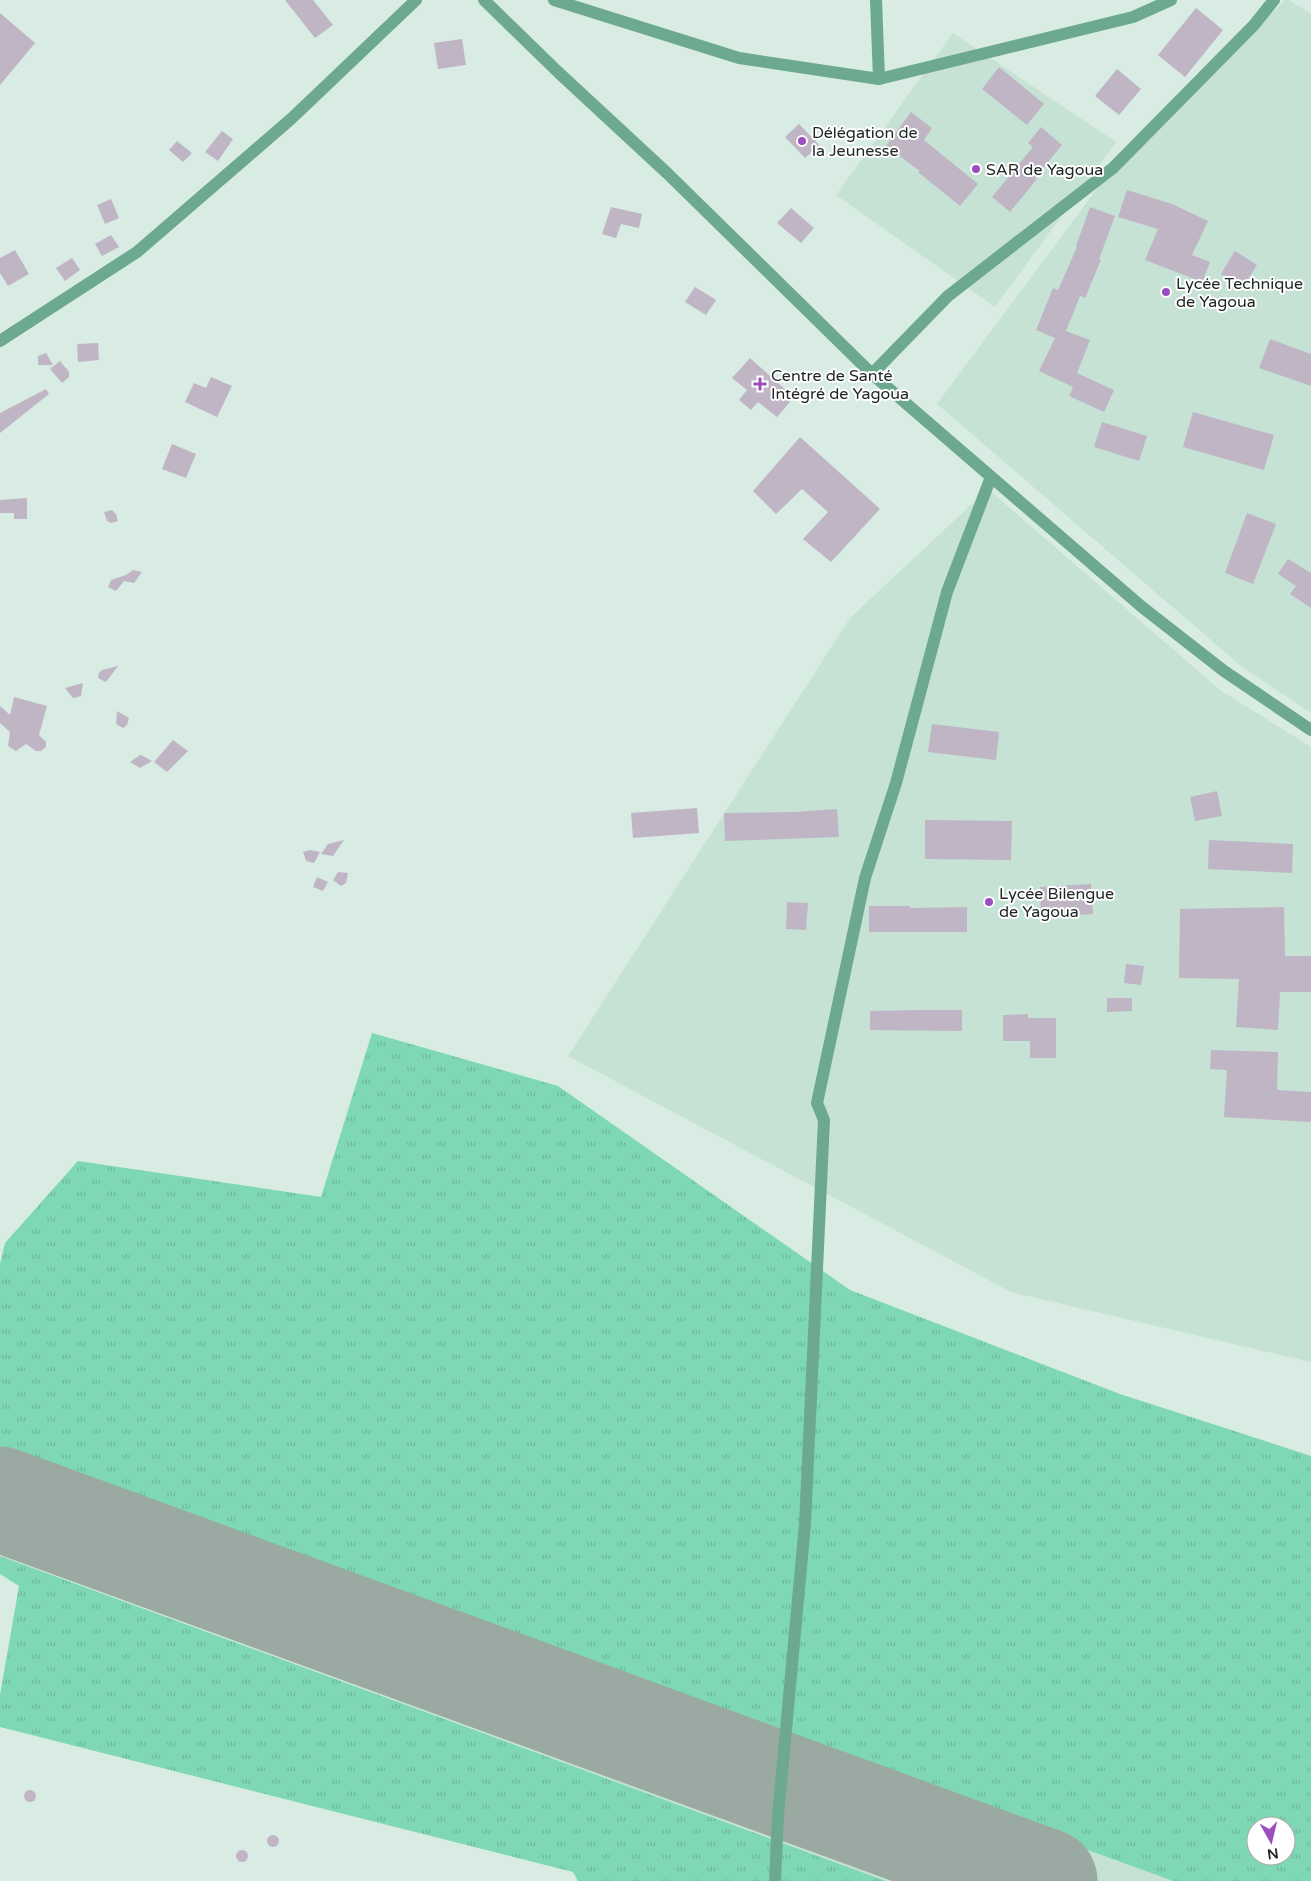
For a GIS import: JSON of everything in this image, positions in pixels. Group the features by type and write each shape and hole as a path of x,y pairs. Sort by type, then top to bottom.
{"street":[{"path":"0,341 137,252 291,119 416,0"},
{"path":"484,0 558,72 667,172 872,374 1157,618 1224,671 1311,730"},
{"path":"554,0 739,58 879,79 1133,18 1171,0"},
{"path":"876,0 879,79"},
{"path":"872,374 948,296 1113,168 1254,25 1274,0"},
{"path":"775,1881 779,1808 806,1524 824,1120 817,1103 865,878 896,783 946,592 991,477"}],"shaded area":[{"name":"Lycée Technique de Yagoua","path":"1285,0 1289,0 1311,14 1311,713 1241,666 937,404 1104,179"},
{"name":"SAR de Yagoua","path":"953,33 1116,142 995,307 836,195"},
{"name":"Lycée Bilengue de Yagoua","path":"988,489 1220,690 1311,747 1311,1362 1011,1292 568,1056 850,618"},
{"path":"0,1456 1173,1881 886,1881 0,1555"}],"green space":[{"path":"372,1033 558,1086 850,1290 1120,1394 1311,1456 1311,1881 1173,1881 0,1456 0,1264 5,1243 78,1161 321,1197"},
{"path":"0,1556 886,1881 578,1881 573,1872 0,1727 0,1695 19,1586 0,1574"}],"building":[{"path":"285,0 313,0 333,25 315,38"},
{"path":"1196,8 1223,30 1185,77 1158,55"},
{"path":"0,13 35,43 0,85"},
{"path":"462,39 466,65 438,69 434,43"},
{"path":"999,67 1044,104 1027,125 982,89"},
{"path":"1117,69 1141,89 1119,115 1095,96"},
{"path":"911,112 932,128 924,140 978,184 960,206 918,172 920,171 886,146"},
{"name":"Délégation de la Jeunesse","path":"799,124 819,145 805,158 785,137"},
{"path":"1041,127 1062,145 1010,212 992,197 1033,147 1028,143"},
{"path":"222,131 233,139 218,161 205,152"},
{"path":"177,141 192,153 183,162 169,150"},
{"path":"1127,190 1172,204 1208,221 1192,255 1210,262 1202,282 1145,260 1158,229 1118,217"},
{"path":"111,199 119,218 105,224 97,205"},
{"path":"611,207 642,214 639,228 621,224 616,238 602,234"},
{"path":"1090,207 1115,216 1099,259 1101,260 1085,298 1080,296 1066,331 1090,340 1077,373 1114,390 1104,412 1069,396 1073,387 1039,371 1055,338 1036,330 1053,288 1058,290 1077,247"},
{"path":"791,208 814,228 801,243 777,223"},
{"path":"111,235 119,247 102,256 95,244"},
{"path":"15,250 29,274 8,286 0,273 0,258"},
{"path":"1235,251 1257,265 1243,287 1221,274"},
{"path":"72,258 80,270 65,281 56,268"},
{"path":"695,287 716,300 706,315 685,302"},
{"path":"1270,339 1311,354 1311,386 1259,368"},
{"path":"98,343 99,360 78,362 77,344"},
{"path":"46,353 53,365 38,365 38,356"},
{"name":"Centre de Santé Intégré de Yagoua","path":"750,358 794,397 777,417 758,402 751,410 739,400 747,390 732,378"},
{"path":"60,361 69,372 69,377 62,383 50,369"},
{"path":"211,377 232,386 217,417 185,402 194,383 206,388"},
{"path":"46,389 49,394 0,433 0,413"},
{"path":"1193,412 1274,435 1264,470 1183,447"},
{"path":"1102,422 1147,436 1139,461 1094,447"},
{"path":"800,437 880,509 831,562 803,539 828,512 802,489 776,514 753,491"},
{"path":"172,444 196,454 186,478 162,469"},
{"path":"27,498 27,519 14,519 14,513 0,513 0,500"},
{"path":"112,510 116,514 118,521 111,523 107,521 104,512"},
{"path":"1247,513 1276,524 1253,584 1225,573"},
{"path":"1288,559 1311,573 1311,608 1290,594 1296,586 1278,574"},
{"path":"133,570 142,572 134,583 124,581 116,591 108,587 111,580 126,575"},
{"path":"118,666 106,682 98,678 102,670"},
{"path":"83,683 81,696 73,698 65,688"},
{"path":"14,697 47,706 39,735 46,742 46,747 41,751 36,751 26,744 16,751 8,746 10,732 0,723 0,706 10,715"},
{"path":"117,711 129,718 127,725 123,728 116,724"},
{"path":"932,724 999,732 996,760 928,752"},
{"path":"173,740 188,751 167,772 154,762"},
{"path":"140,755 152,761 140,768 130,762"},
{"path":"1217,791 1222,816 1195,821 1190,797"},
{"path":"697,808 699,833 633,838 631,813"},
{"path":"837,809 839,837 725,841 724,813 795,812"},
{"path":"925,820 1012,821 1011,860 925,859"},
{"path":"344,840 333,856 321,854 328,844"},
{"path":"1209,840 1293,844 1292,873 1208,869"},
{"path":"310,850 320,852 314,863 306,861 303,852"},
{"path":"338,872 348,873 346,883 341,886 333,880"},
{"path":"317,877 328,882 323,891 313,887"},
{"path":"1091,884 1093,914 1041,917 1040,887"},
{"path":"787,902 808,903 806,930 786,929"},
{"path":"869,906 910,906 910,908 967,907 967,932 869,932"},
{"path":"1284,907 1285,956 1311,956 1311,992 1280,992 1278,1030 1236,1027 1239,979 1179,978 1180,909"},
{"path":"1126,964 1144,966 1141,985 1124,983"},
{"path":"1107,998 1132,998 1132,1011 1107,1012"},
{"path":"962,1010 962,1031 870,1030 870,1011"},
{"path":"1028,1014 1028,1018 1056,1018 1056,1058 1030,1058 1030,1041 1003,1041 1003,1015"},
{"path":"1211,1050 1278,1052 1277,1090 1311,1092 1311,1122 1224,1117 1227,1070 1210,1069"},
{"path":"28,1790 32,1790 36,1796 32,1802 28,1802 24,1798 24,1794"},
{"path":"271,1835 275,1835 279,1841 275,1847 271,1847 267,1843 267,1839"},
{"path":"240,1850 244,1850 248,1856 244,1862 240,1862 236,1858 236,1854"}],"runway":[{"path":"0,1499 1045,1881"}],"place":[{"name":"Délégation de la Jeunesse","path":"802,141"},
{"name":"SAR de Yagoua","path":"976,169"},
{"name":"Lycée Technique de Yagoua","path":"1166,292"},
{"name":"Centre de Santé Intégré de Yagoua","path":"760,384"},
{"name":"Lycée Bilengue de Yagoua","path":"989,902"}]}
